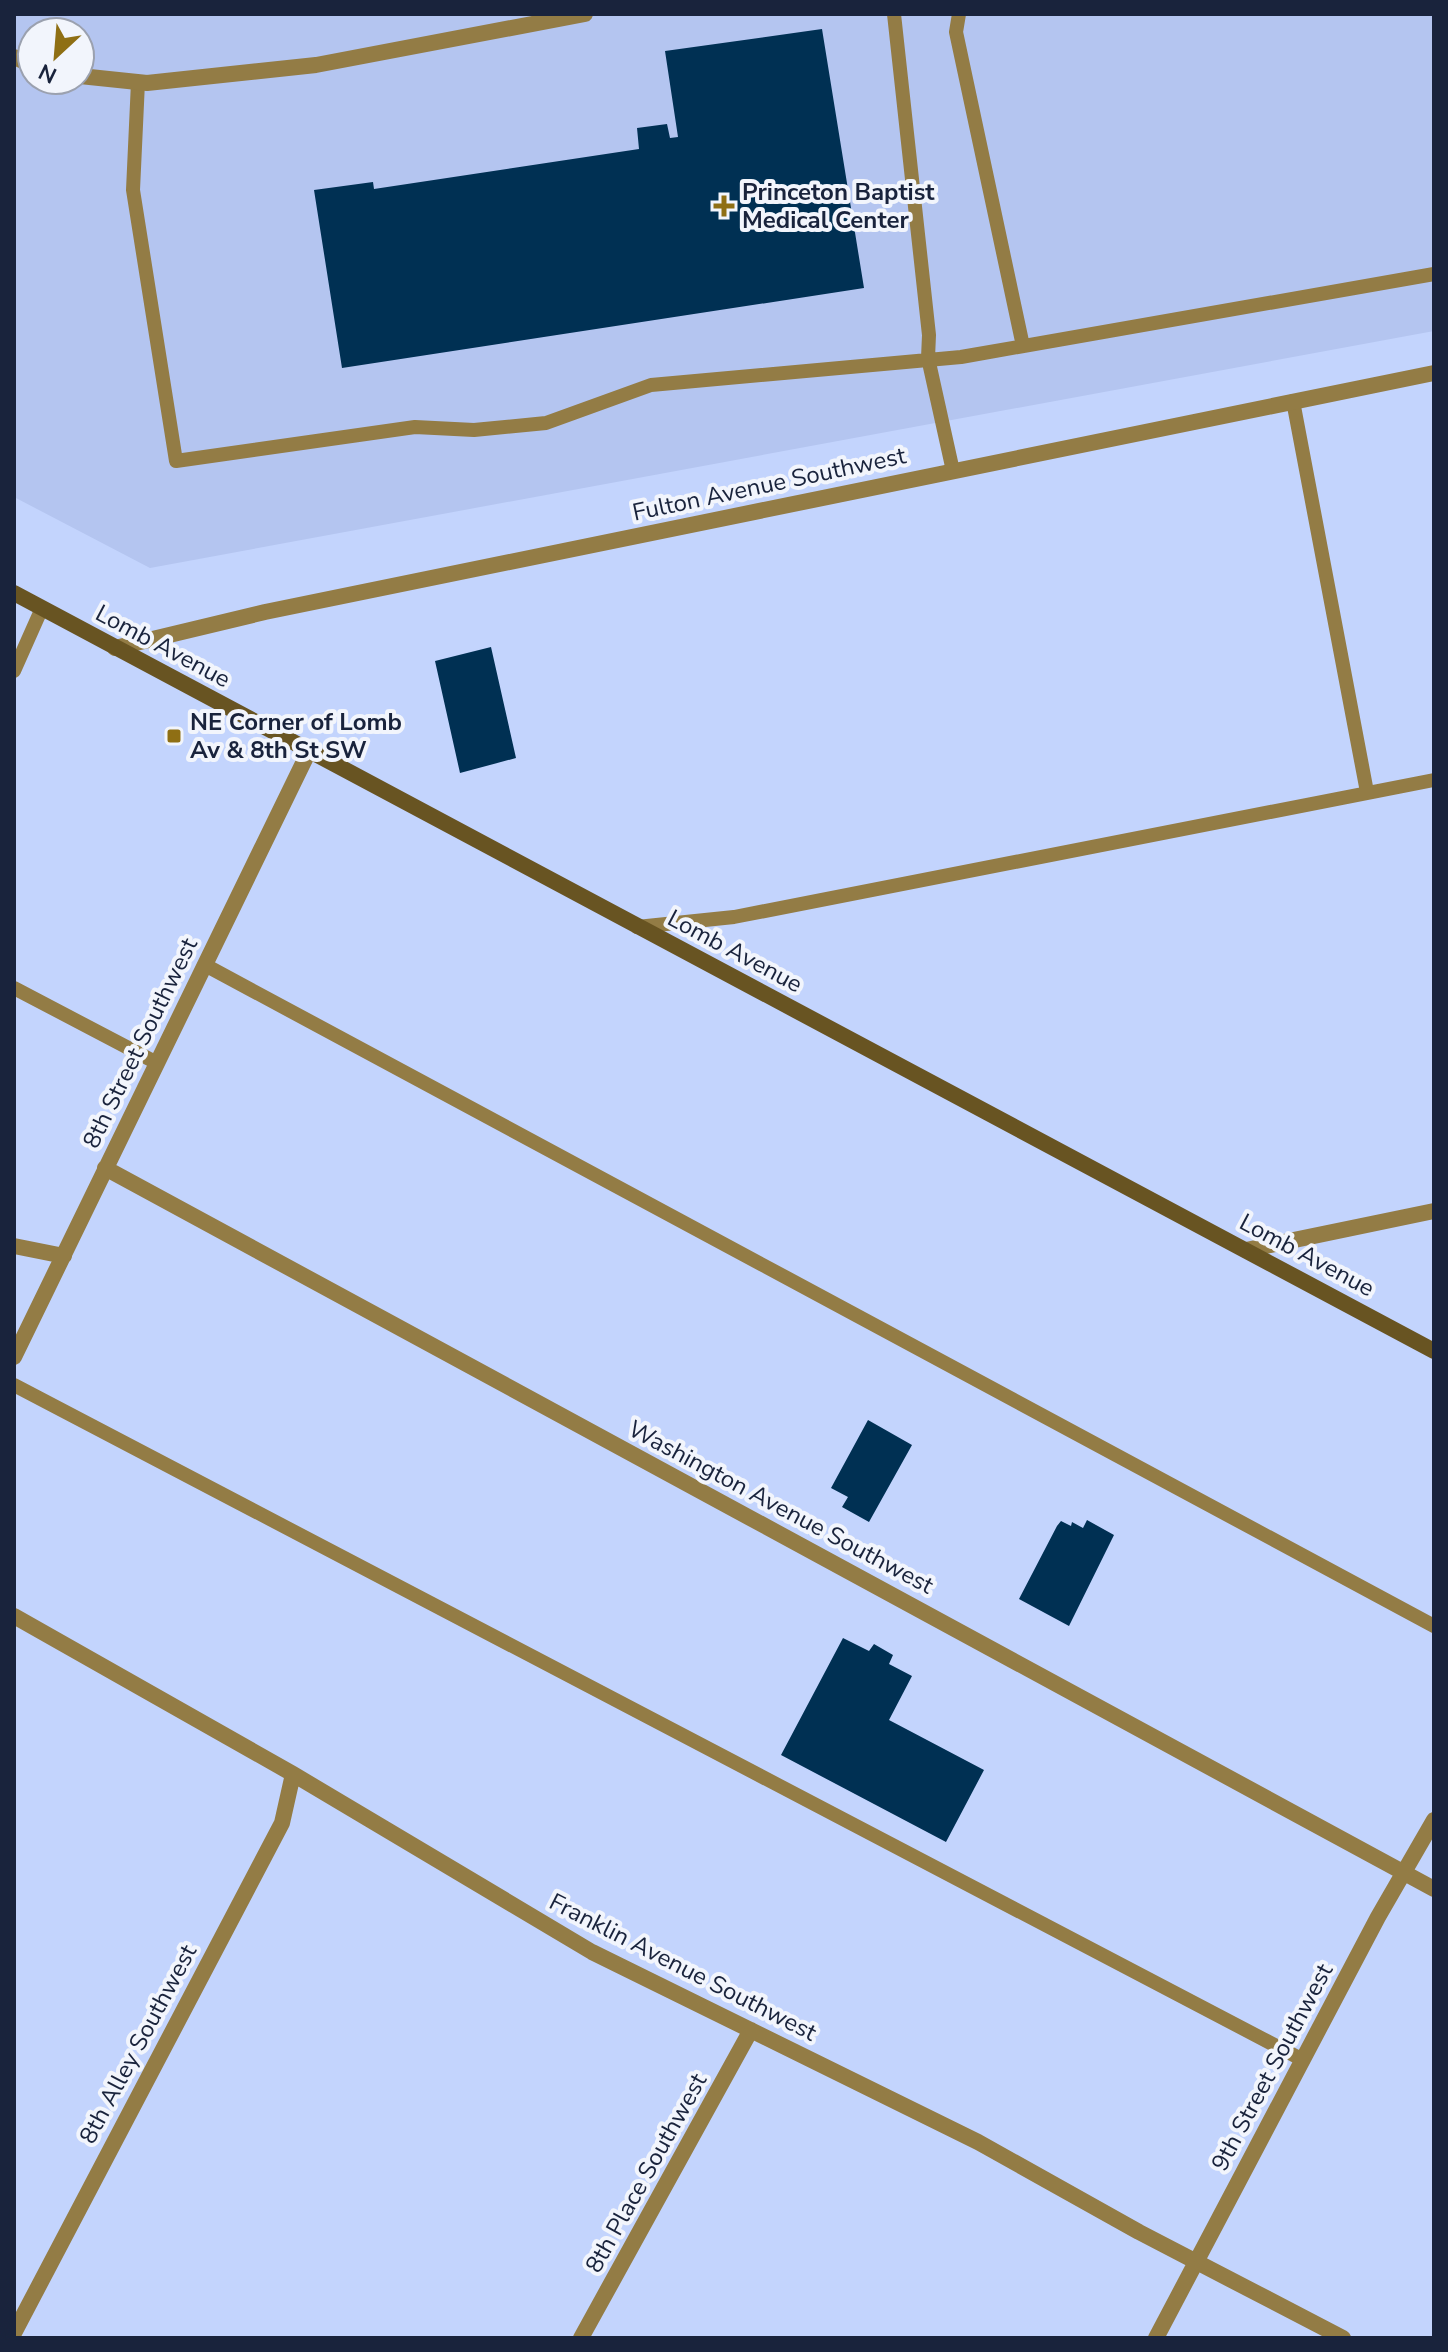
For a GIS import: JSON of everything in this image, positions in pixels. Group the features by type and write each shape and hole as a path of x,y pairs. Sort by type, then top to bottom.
{"main road":[{"name":"Lomb Avenue","path":"14,593 1434,1351"}],"street":[{"path":"96,78 138,82 316,65 585,14"},
{"name":"Fulton Avenue Southwest","path":"115,648 265,612 1434,373"},
{"name":"8th Street Southwest","path":"14,1357 309,751"},
{"name":"Washington Avenue Southwest","path":"105,1168 1434,1889"},
{"path":"1246,1250 1434,1211"},
{"path":"14,1246 64,1256"},
{"name":"Franklin Avenue Southwest","path":"14,1616 293,1774 592,1952 978,2142 1343,2338"},
{"name":"8th Alley Southwest","path":"14,2333 282,1823 293,1774"},
{"name":"9th Street Southwest","path":"1156,2338 1378,1917 1434,1820"},
{"name":"8th Place Southwest","path":"581,2338 751,2030"}],"lane":[{"path":"894,14 929,335 928,358 953,471"},
{"path":"959,14 956,32 1023,346"},
{"path":"138,82 133,190 176,461 415,427 474,430 546,423 651,385 961,357 1434,274"},
{"path":"1293,401 1367,792"},
{"path":"14,671 42,608"},
{"path":"637,927 734,917 1434,780"},
{"path":"205,965 1434,1626"},
{"path":"14,988 157,1063"},
{"path":"14,1385 1303,2060"}],"shaded area":[{"name":"Princeton Baptist Medical Center","path":"14,14 1434,14 1434,331 150,568 14,497"}],"building":[{"path":"822,29 864,288 342,368 314,190 373,182 374,189 639,149 637,128 667,124 670,138 678,137 665,51"},
{"path":"491,647 516,758 460,773 435,661"},
{"path":"868,1420 912,1445 869,1522 842,1507 848,1497 831,1488"},
{"path":"1087,1520 1114,1535 1069,1626 1019,1599 1061,1521 1083,1528"},
{"path":"843,1638 869,1651 874,1644 893,1655 889,1664 912,1676 889,1720 984,1770 946,1842 781,1755"}],"place":[{"name":"Princeton Baptist Medical Center","path":"724,206"},
{"name":"NE Corner of Lomb Av & 8th St SW","path":"174,736"}]}
